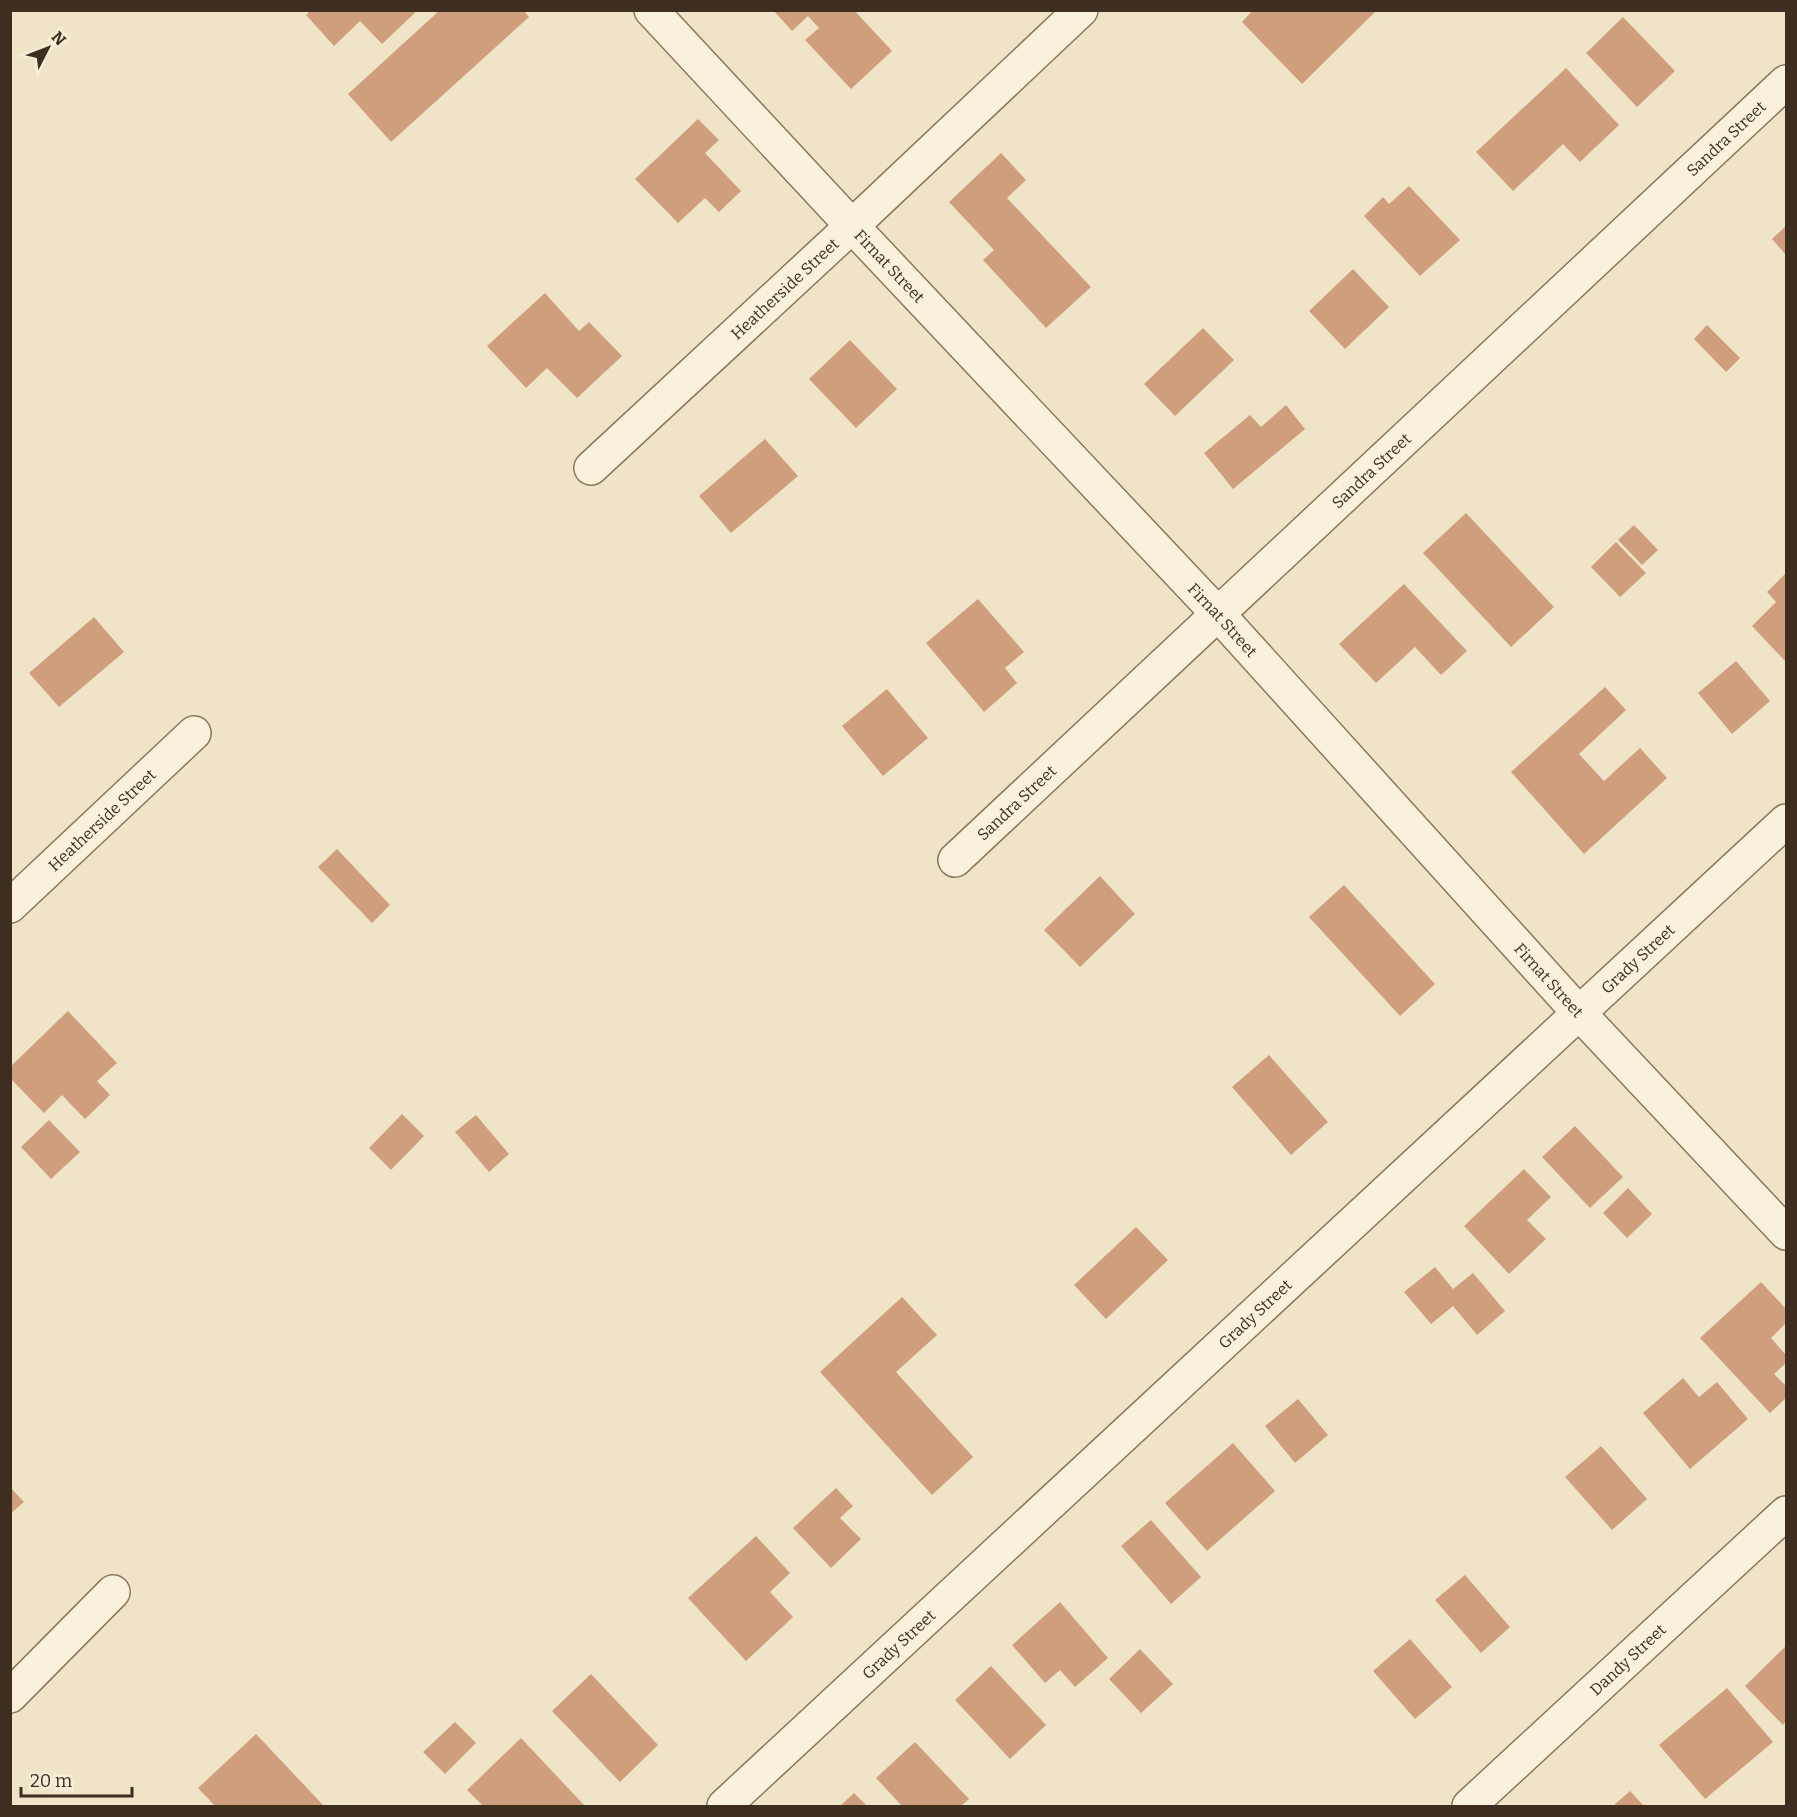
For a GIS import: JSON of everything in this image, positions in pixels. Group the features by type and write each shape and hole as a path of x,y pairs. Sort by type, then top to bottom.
{"street":[{"name":"Firnat Street","path":"651,10 1218,614 1580,1014 1786,1233"},
{"name":"Heatherside Street","path":"591,468 1081,10"},
{"name":"Sandra Street","path":"955,860 1786,82"},
{"name":"Heatherside Street","path":"10,906 194,733"},
{"name":"Grady Street","path":"724,1806 1786,821"},
{"name":"Dandy Street","path":"1469,1806 1786,1513"},
{"path":"10,1696 113,1592"}],"building":[{"path":"311,10 418,10 382,44 360,21 334,46 306,15"},
{"path":"440,10 523,10 529,17 391,142 348,94"},
{"path":"773,10 854,10 892,51 851,89 805,40 819,28 808,16 792,31"},
{"path":"1253,10 1377,10 1302,84 1242,22"},
{"path":"1623,17 1675,71 1637,107 1586,53"},
{"path":"1566,68 1619,125 1580,162 1563,144 1513,191 1476,152"},
{"path":"698,119 719,140 705,153 741,191 719,212 705,198 678,223 635,179"},
{"path":"1001,153 1026,180 1007,198 1091,287 1046,328 983,260 994,250 949,202"},
{"path":"1409,186 1460,240 1420,276 1364,216 1383,197 1389,204"},
{"path":"1786,226 1786,255 1772,239"},
{"path":"1353,269 1389,307 1345,349 1309,311"},
{"path":"545,293 579,331 589,322 622,356 577,398 547,368 526,388 487,346"},
{"path":"1707,325 1740,358 1726,372 1694,339"},
{"path":"1203,328 1234,360 1175,416 1144,384"},
{"path":"850,340 897,389 856,428 809,379"},
{"path":"1286,405 1305,429 1233,489 1204,453 1250,415 1261,427"},
{"path":"765,439 798,476 731,533 699,496"},
{"path":"1466,513 1554,607 1511,647 1423,553"},
{"path":"1634,525 1658,550 1642,565 1618,540"},
{"path":"1616,542 1646,573 1620,597 1591,567"},
{"path":"1786,573 1786,662 1752,626 1776,602 1767,592"},
{"path":"1404,584 1467,651 1441,675 1415,647 1376,683 1339,644"},
{"path":"978,599 1024,652 1005,668 1017,683 984,712 926,643"},
{"path":"94,617 124,652 59,707 29,673"},
{"path":"1736,661 1770,701 1732,734 1698,693"},
{"path":"1605,687 1626,710 1579,754 1604,781 1640,748 1667,778 1584,854 1511,772"},
{"path":"887,689 928,738 883,776 842,726"},
{"path":"337,849 390,905 372,923 318,867"},
{"path":"1100,876 1135,914 1080,967 1044,930"},
{"path":"1344,885 1435,984 1400,1016 1309,917"},
{"path":"68,1011 117,1063 97,1081 110,1095 85,1119 62,1095 44,1113 10,1078 10,1067"},
{"path":"1269,1055 1328,1122 1291,1155 1232,1087"},
{"path":"402,1114 424,1136 391,1170 369,1148"},
{"path":"476,1115 509,1154 489,1172 455,1132"},
{"path":"49,1120 80,1152 51,1179 21,1147"},
{"path":"1575,1126 1623,1177 1590,1208 1542,1157"},
{"path":"1524,1169 1551,1197 1527,1220 1546,1239 1509,1274 1464,1226"},
{"path":"1628,1188 1652,1214 1627,1238 1603,1213"},
{"path":"1136,1227 1168,1260 1106,1319 1074,1285"},
{"path":"1435,1267 1453,1289 1473,1273 1505,1311 1477,1335 1453,1306 1431,1324 1404,1292"},
{"path":"1761,1282 1786,1309 1786,1323 1771,1338 1786,1355 1786,1363 1774,1374 1786,1386 1786,1398 1770,1413 1700,1338"},
{"path":"902,1297 937,1335 896,1372 973,1457 932,1495 820,1372"},
{"path":"1683,1378 1699,1397 1717,1382 1748,1419 1690,1469 1643,1413"},
{"path":"1298,1399 1328,1435 1295,1463 1265,1426"},
{"path":"1233,1443 1275,1491 1207,1551 1165,1503"},
{"path":"1601,1446 1647,1499 1612,1530 1565,1477"},
{"path":"10,1487 24,1502 10,1514"},
{"path":"836,1488 853,1506 840,1518 861,1539 831,1568 793,1528"},
{"path":"1151,1520 1201,1577 1171,1604 1121,1546"},
{"path":"756,1536 790,1573 770,1592 793,1617 746,1661 688,1598"},
{"path":"1465,1575 1510,1627 1481,1653 1435,1600"},
{"path":"1060,1602 1108,1658 1075,1687 1060,1670 1045,1683 1012,1645"},
{"path":"1410,1639 1452,1687 1415,1719 1373,1671"},
{"path":"1786,1646 1786,1721 1783,1725 1745,1686"},
{"path":"1140,1649 1173,1684 1141,1713 1109,1679"},
{"path":"991,1666 1046,1725 1010,1759 955,1700"},
{"path":"591,1674 658,1745 620,1782 552,1711"},
{"path":"1727,1688 1773,1742 1705,1799 1659,1745"},
{"path":"455,1722 476,1743 445,1774 423,1752"},
{"path":"256,1734 324,1806 215,1806 198,1788"},
{"path":"521,1738 583,1806 483,1806 467,1790"},
{"path":"915,1742 969,1799 961,1806 902,1806 876,1778"},
{"path":"1630,1791 1644,1806 1613,1806"},
{"path":"854,1793 867,1806 840,1806"}]}
